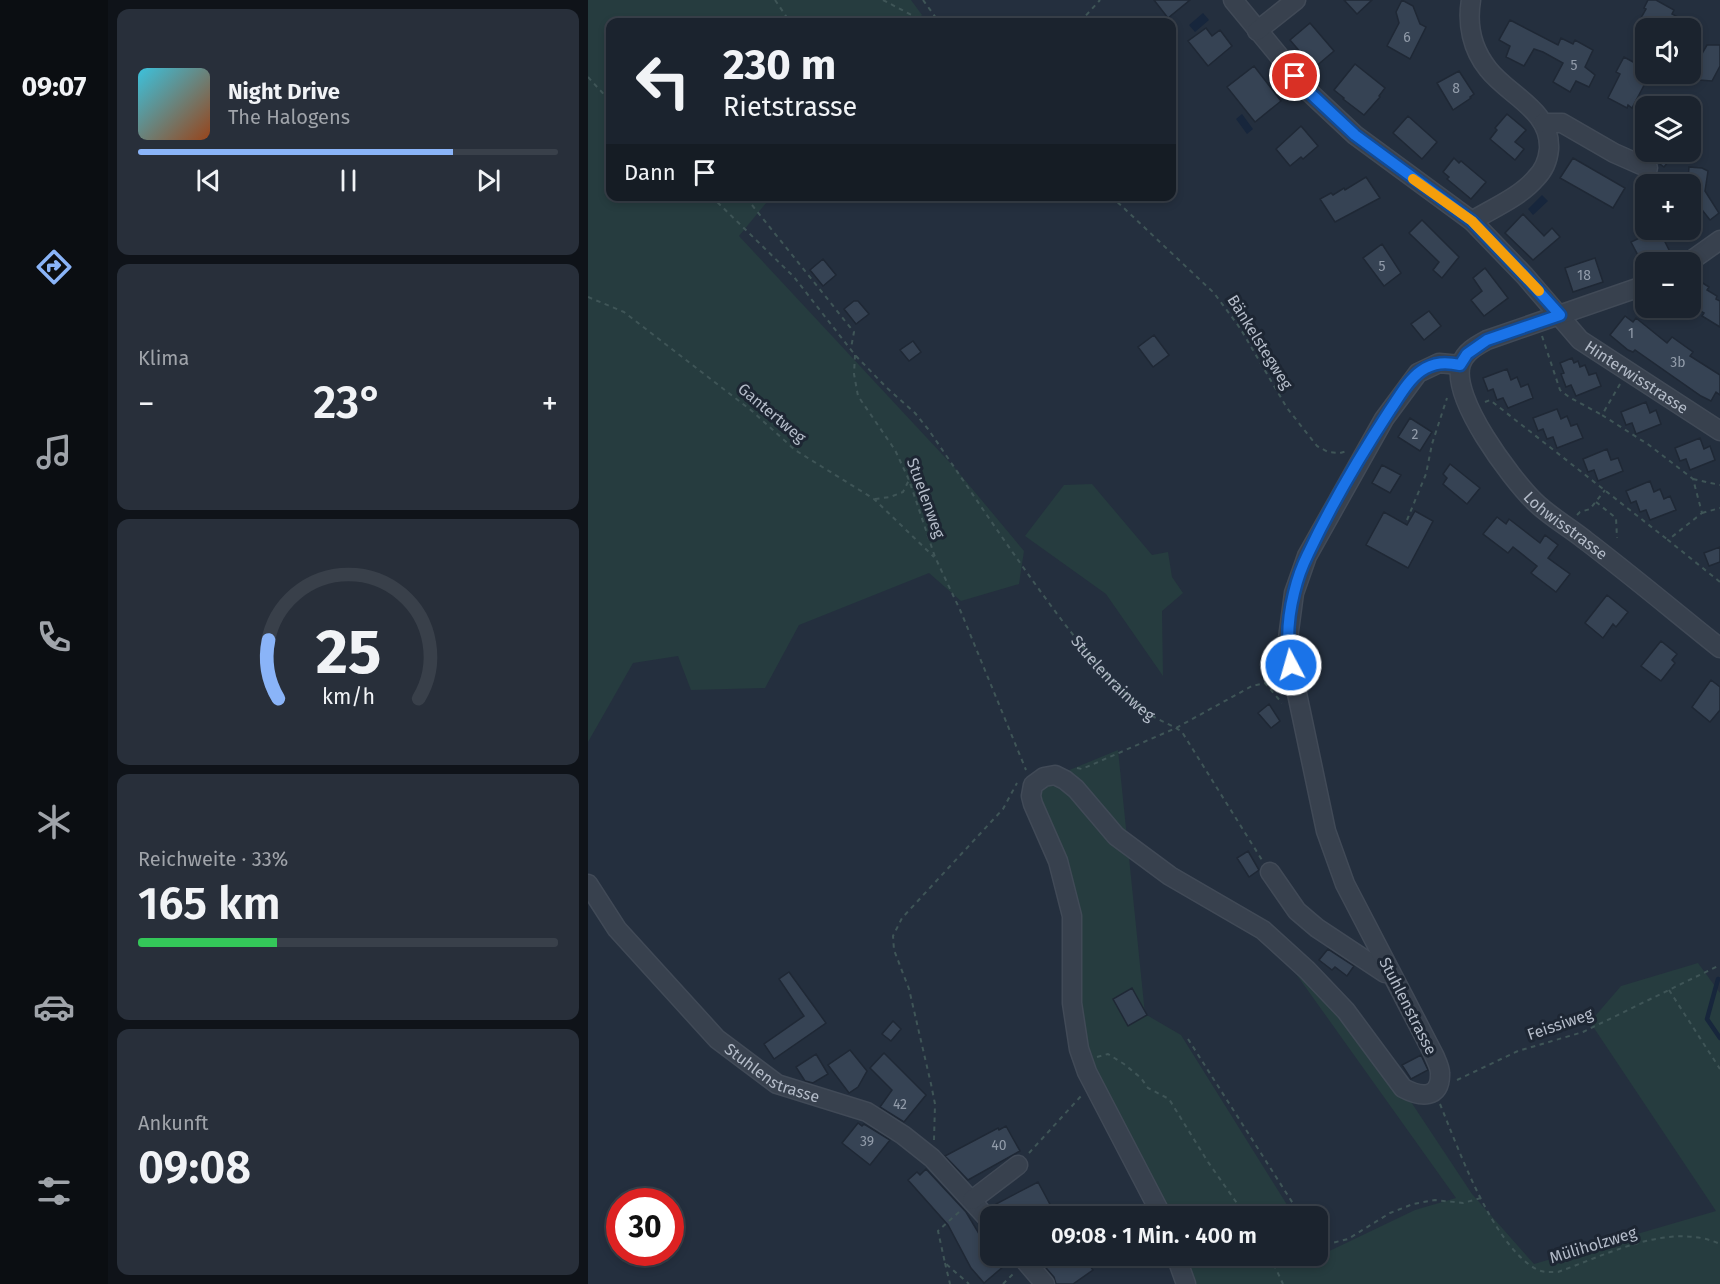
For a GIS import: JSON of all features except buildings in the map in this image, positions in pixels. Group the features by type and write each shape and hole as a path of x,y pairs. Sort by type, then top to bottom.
{"street":[{"name":"Hinterwisstrasse","path":"1233,0 1308,91 1355,135 1472,221 1525,276 1581,340 1717,424"},
{"path":"1257,31 1296,0"},
{"path":"1471,0 1469,19 1472,37 1479,56 1488,70 1535,111 1547,134 1549,150 1538,177 1526,188 1472,221"},
{"path":"1543,123 1562,123 1614,153 1648,168"},
{"path":"1701,253 1720,240"},
{"path":"1460,372 1467,354 1487,340 1635,289"},
{"name":"Stuhlenstrasse","path":"1437,1087 1440,1071 1434,1055 1345,884 1326,831 1287,646 1294,593 1307,556 1367,447 1401,393 1418,373 1439,363 1460,372"},
{"name":"Lohwisstrasse","path":"1460,372 1470,408 1497,456 1515,481 1536,503 1585,539 1720,648"},
{"path":"1157,1206 1079,1049 1072,1002 1072,916 1058,861 1032,804 1030,779 1055,775 1065,780 1076,789 1116,836 1170,876 1263,930 1307,970 1346,1011 1403,1088 1415,1095 1425,1095 1437,1087"},
{"path":"1270,872 1297,911 1317,928 1385,973 1390,972"},
{"name":"Stuhlenstrasse","path":"588,884 616,928 717,1039 777,1084 867,1112 903,1135 932,1158 980,1209"},
{"path":"972,1200 1018,1165"},
{"path":"1030,1266 1045,1284"},
{"path":"1180,1266 1186,1284"}],"path":[{"path":"775,0 787,18"},
{"path":"883,0 917,18"},
{"path":"923,0 936,18"},
{"path":"1084,18 1100,0"},
{"path":"588,77 606,97"},
{"name":"Stuelenweg","path":"716,201 794,277 855,355 854,374 858,396 895,450 909,480 935,557 961,612 1030,779"},
{"name":"Bänkelstegweg","path":"1116,201 1214,293 1240,328 1287,408 1317,446 1328,452 1340,453 1367,447"},
{"path":"752,205 854,332 851,348"},
{"name":"Gantertweg","path":"588,297 624,312 752,411 795,450 874,499 935,557"},
{"path":"1540,330 1560,390 1649,445 1693,479 1720,485"},
{"name":"Stuelenrainweg","path":"855,355 915,413 928,429 1026,573 1082,647 1143,709 1159,721 1176,728 1189,741 1270,872"},
{"path":"1602,415 1628,370"},
{"path":"1407,520 1426,474 1432,444 1452,384 1460,372"},
{"path":"1470,408 1490,400 1720,582"},
{"path":"1693,479 1702,513"},
{"path":"874,499 890,497 903,492 909,480"},
{"path":"1577,515 1590,508 1605,490"},
{"path":"1596,502 1616,518 1617,538"},
{"path":"1668,540 1702,513 1720,508"},
{"path":"1082,769 1176,728 1252,686 1265,683"},
{"path":"932,1158 935,1104 913,1006 894,950 893,936 902,918 1003,809 1019,778 1030,779"},
{"name":"Feissiweg","path":"1437,1087 1518,1050 1583,1032 1720,965"},
{"path":"1669,989 1720,1069"},
{"path":"1188,1039 1295,1206"},
{"path":"1018,1165 1086,1091 1082,1074 1087,1064 1108,1054 1132,1071 1148,1088 1169,1099 1208,1162 1239,1206"},
{"name":"Müliholzweg","path":"1437,1087 1481,1198 1493,1220 1523,1260 1538,1270 1548,1273 1558,1272 1656,1238 1695,1235 1720,1244"},
{"path":"1328,1242 1332,1243 1347,1239 1390,1213 1413,1204 1435,1200 1463,1203 1481,1198"},
{"path":"950,1284 938,1231 972,1200"},
{"path":"945,1263 969,1284"},
{"path":"1275,1266 1283,1284"}],"green space":[{"path":"588,0 911,0 922,15 919,18 606,18 606,201 768,201 739,236 954,467 1024,551 1019,584 961,601 929,573 799,625 765,688 691,690 678,656 633,663 588,742"},
{"path":"1092,484 1152,555 1168,552 1172,577 1183,593 1162,611 1163,676 1106,594 1025,536 1064,485"},
{"path":"1118,750 1145,1014 1181,1035 1288,1206 1157,1206 1087,1072 1072,916 1033,785"},
{"path":"1698,963 1720,993 1720,1284 1186,1284 1180,1266 1328,1266 1328,1252 1415,1210 1456,1198 1294,971 1368,1033 1376,1049 1472,1194 1534,1264 1716,1211 1590,1022 1621,986"}],"water":[{"path":"1203,13 1209,20 1195,32 1189,25"},
{"path":"1242,114 1253,129 1247,134 1236,119"},
{"path":"1542,195 1548,201 1533,215 1528,209"}],"waterway":[{"path":"1718,979 1707,1019 1720,1038"}],"slow traffic":[{"path":"1413,179 1472,221 1539,291"}],"route":[{"path":"1291,665 1287,646 1289,621 1294,593 1307,556 1367,447 1401,393 1418,373 1428,367 1439,363 1460,365 1467,354 1487,340 1560,315 1472,221 1355,135 1295,76"}]}
